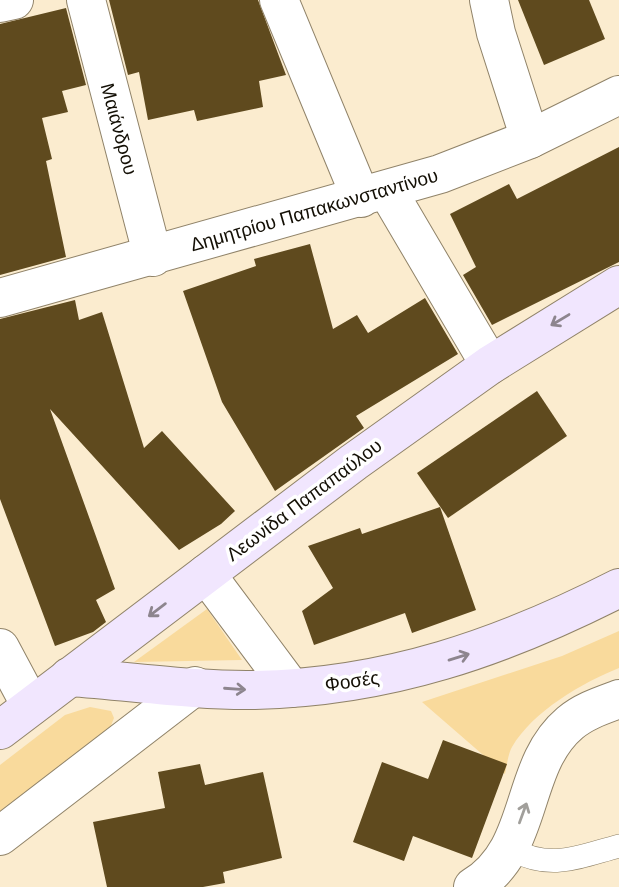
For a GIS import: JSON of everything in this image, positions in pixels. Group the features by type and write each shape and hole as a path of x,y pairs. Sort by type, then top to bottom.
{"main road":[{"name":"Λεωνίδα Παπαπαύλου","path":"0,730 490,365 619,285"},
{"name":"Φοσές","path":"69,677 252,690 383,677 461,657 518,637 619,588"}],"street":[{"path":"0,3 15,0"},
{"name":"Μαιάνδρου","path":"86,0 153,257"},
{"path":"279,0 374,194 490,365"},
{"path":"489,0 496,33 530,139"},
{"name":"Δημητρίου Παπακωνσταντίνου","path":"0,298 374,194 530,139 619,95"},
{"path":"206,574 291,688"},
{"path":"0,648 31,706"},
{"path":"0,836 195,686"},
{"path":"473,887 498,869 511,849 539,771 555,742 578,717 619,699"}],"lane":[{"path":"511,849 528,858 560,862 619,846"}],"shaded area":[{"path":"207,609 242,660 134,662"},
{"path":"619,631 619,668 574,690 532,722 512,747 505,774 422,702 562,656"},
{"path":"90,707 111,711 114,718 110,728 0,815 0,765 65,715"}],"building":[{"path":"109,0 258,0 286,75 259,81 263,107 197,121 194,110 148,120 139,72 128,75"},
{"path":"518,0 589,0 605,39 544,65"},
{"path":"66,8 86,85 62,91 68,112 42,118 52,159 46,161 66,257 0,275 0,24"},
{"path":"619,147 619,262 492,325 463,275 476,267 450,214 509,184 517,199"},
{"path":"310,244 333,329 357,315 368,333 425,298 458,354 356,416 364,428 275,491 222,402 183,291 256,266 254,259"},
{"path":"75,300 79,320 102,312 144,448 162,431 235,511 221,524 179,550 50,409 115,589 96,600 106,622 93,632 55,646 0,499 0,319"},
{"path":"537,391 567,436 448,518 417,473"},
{"path":"440,507 476,610 412,633 405,613 314,645 302,611 333,588 308,546 360,528 362,534"},
{"path":"443,740 507,764 472,858 413,836 404,861 353,842 382,762 428,779"},
{"path":"200,764 205,785 263,772 282,858 223,872 225,883 203,887 107,887 93,822 165,808 158,772"}]}
